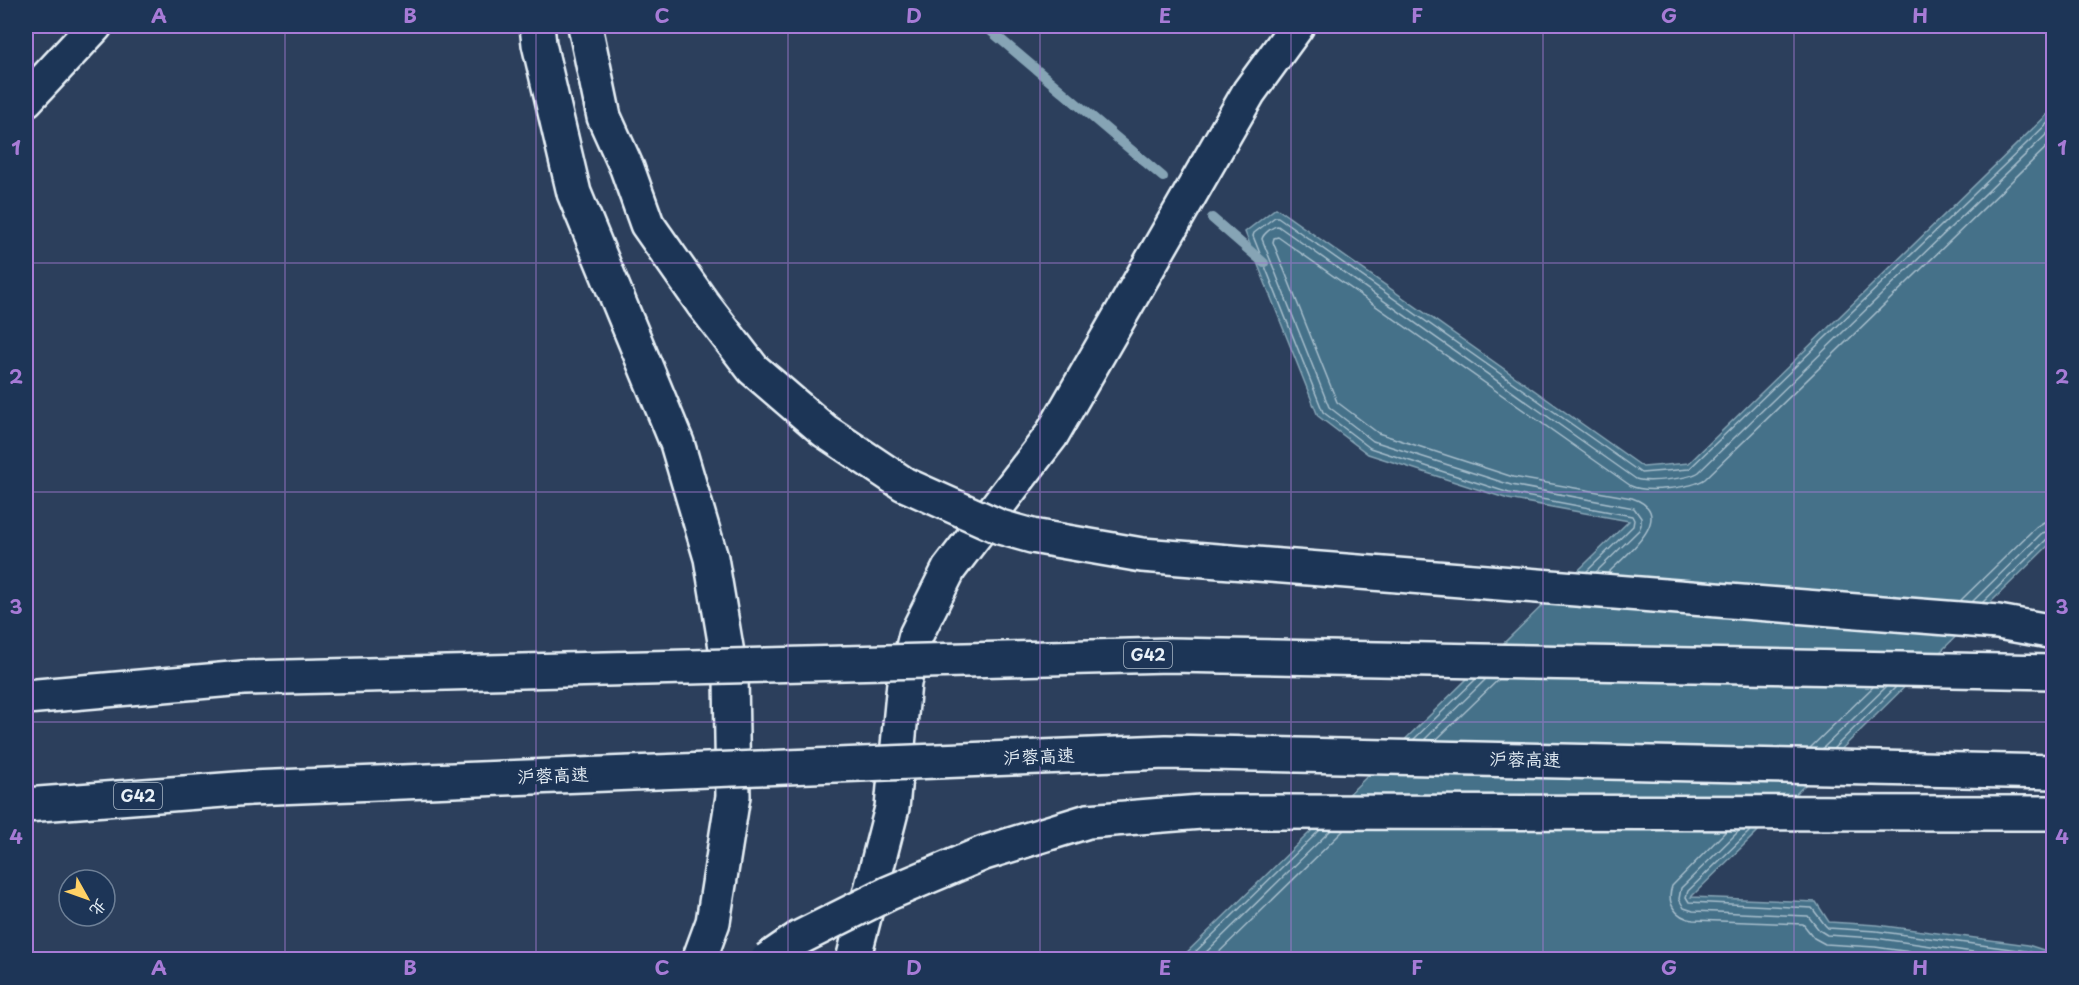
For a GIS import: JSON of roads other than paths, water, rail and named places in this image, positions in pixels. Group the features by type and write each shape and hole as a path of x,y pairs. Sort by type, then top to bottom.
{"main road":[{"path":"26,100 95,26"},
{"path":"537,26 539,44 574,193 677,443 711,558 731,677 734,796 713,922 699,960"},
{"path":"585,26 604,117 627,168 647,224 703,304 753,369 825,431 904,484 1000,527 1032,536 1142,555 1998,622 2054,632"},
{"path":"853,960 892,808 904,683 916,635 949,569 1050,436 1249,92 1297,26"},
{"name":"G42","path":"26,697 243,678 1170,655 2054,672"},
{"name":"沪蓉高速","path":"26,805 250,788 1166,752 2054,772"},
{"path":"767,960 799,938 889,893 984,853 1088,821 1202,812 2054,813"}],"water":[{"path":"2053,109 2053,541 1691,897 1816,902 1829,922 1877,925 2028,945 2053,953 2053,959 1179,960 1629,521 1508,499 1368,454 1318,416 1245,232 1276,208 1643,467 1689,463"}],"waterway":[{"path":"985,26 1163,177"},
{"path":"1212,218 1264,263"}]}
